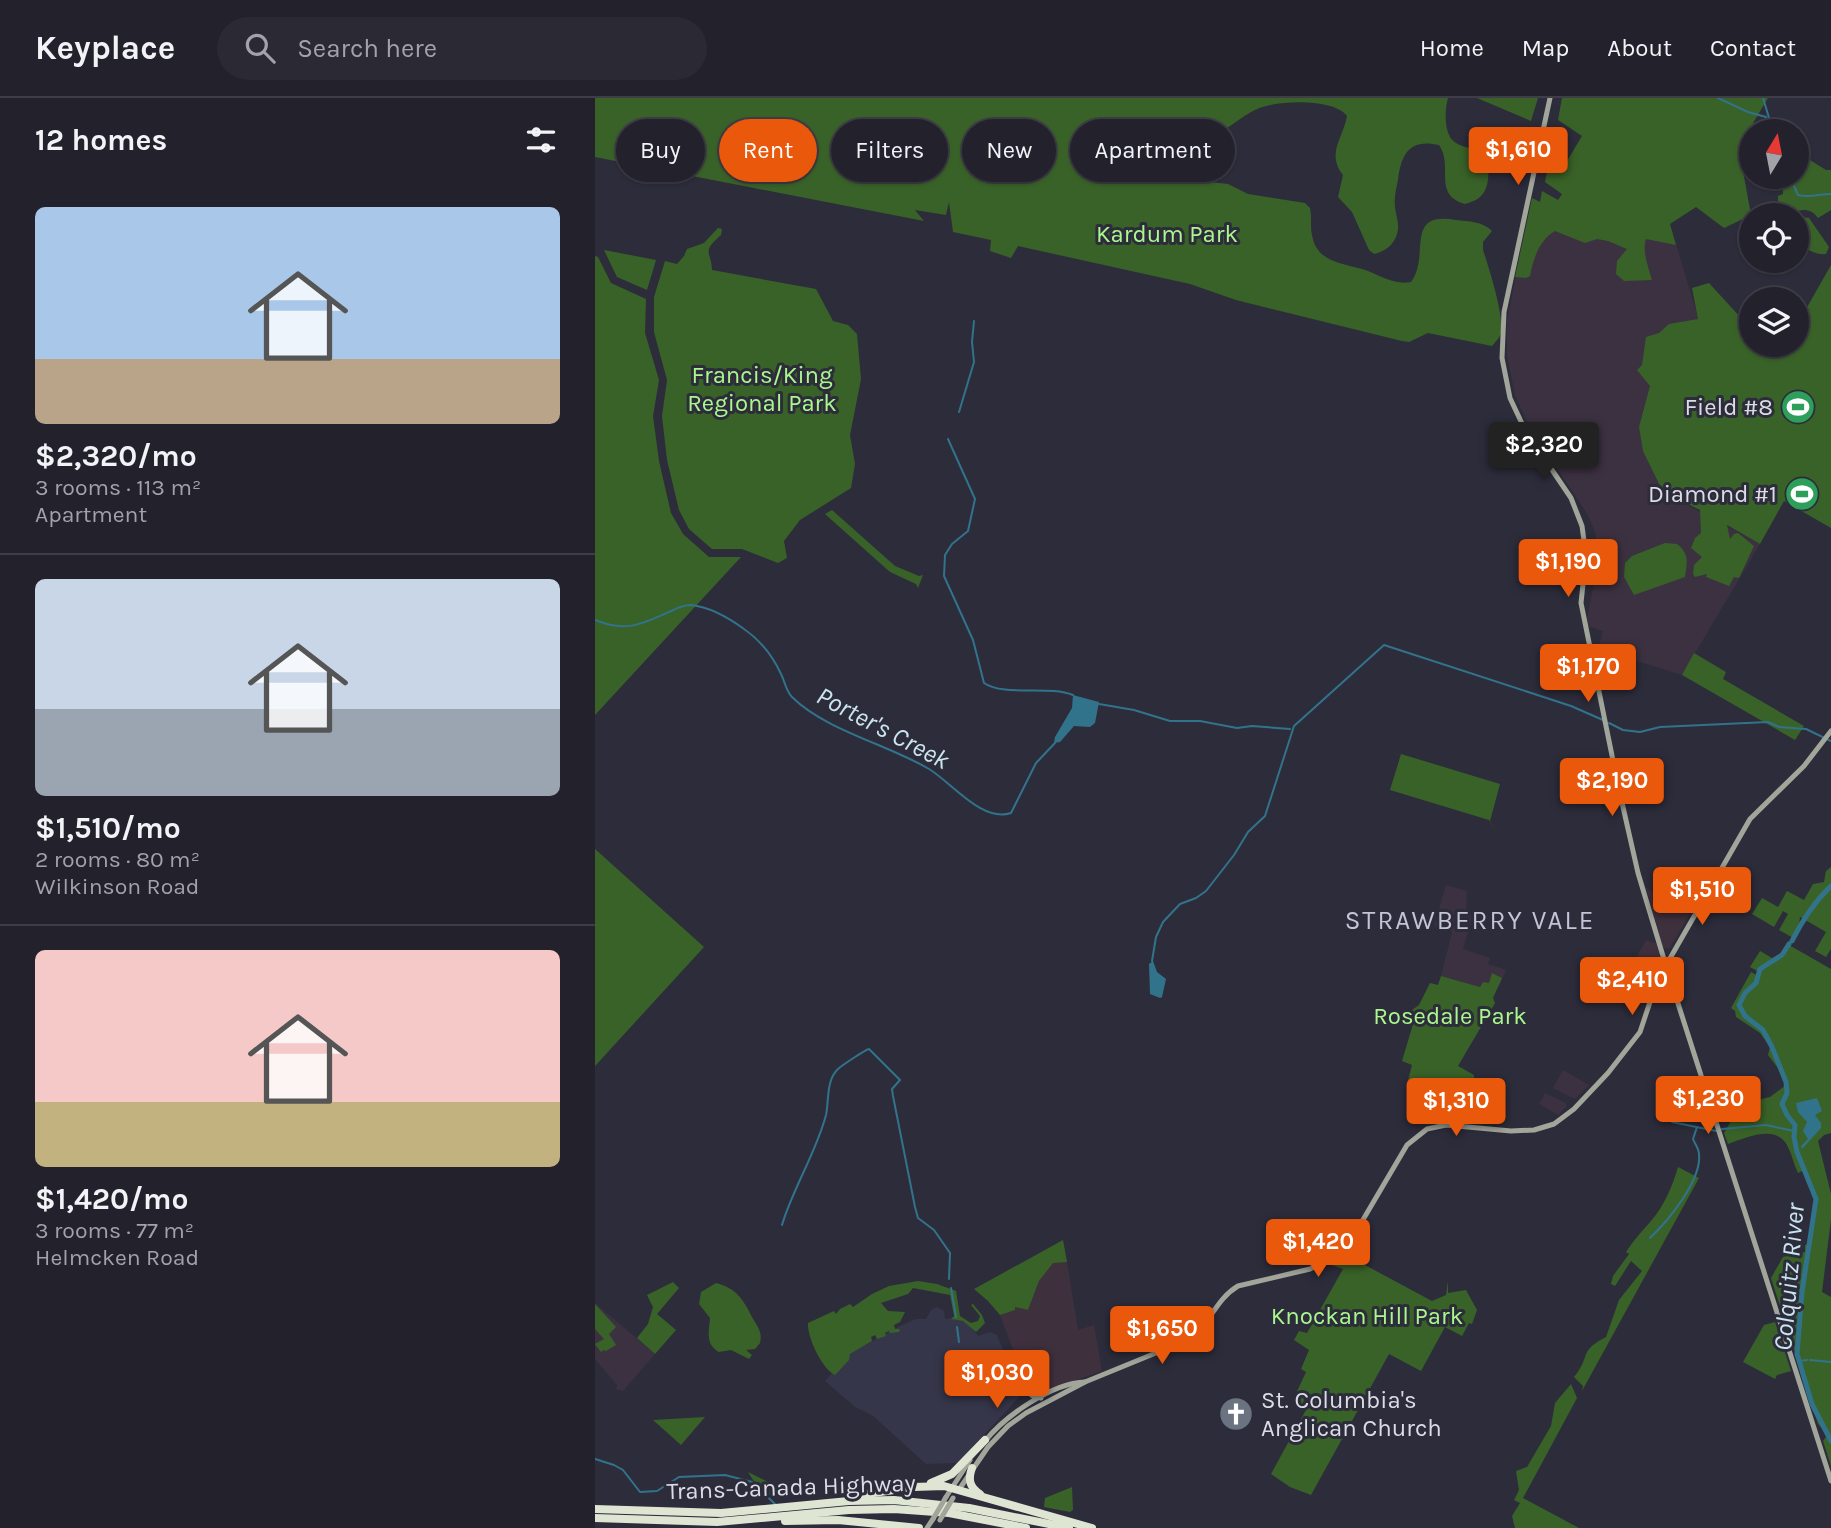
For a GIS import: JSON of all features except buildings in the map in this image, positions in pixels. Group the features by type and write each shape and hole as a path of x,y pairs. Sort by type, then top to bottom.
{"highway":[{"path":"914,1487 951,1474 985,1440"},
{"path":"972,1468 969,1479 972,1488 999,1502"},
{"path":"784,1508 935,1485 952,1493 999,1502 1091,1528"},
{"name":"Trans-Canada Highway","path":"595,1507 721,1513 869,1500 912,1501 969,1508 1069,1528"},
{"name":"Trans-Canada Highway","path":"595,1518 702,1522 849,1510 903,1509 960,1515 1025,1528"},
{"path":"754,1519 838,1520 919,1528"}],"main road":[{"path":"1550,98 1504,312 1501,358 1508,390 1521,422 1571,498 1581,521 1586,556 1581,603 1630,839 1666,966 1831,1481"},
{"path":"935,1528 952,1493 985,1440 1005,1420 1041,1398 1179,1345 1201,1331 1219,1301 1238,1286 1310,1269 1344,1248 1362,1223 1403,1151 1421,1132 1446,1125 1510,1131 1534,1130 1553,1124 1573,1109 1608,1073 1640,1032 1657,981 1750,818 1798,773 1831,731"},
{"path":"1661,948 1668,951 1675,949"},
{"path":"1657,981 1663,977 1672,981"},
{"path":"1188,1330 1193,1333 1201,1331"},
{"path":"1179,1345 1192,1349"},
{"path":"952,1493 1008,1426 1031,1409 1082,1382"},
{"path":"1021,1387 1033,1396 1041,1398"},
{"path":"927,1528 937,1520"}],"shaded area":[{"path":"1542,191 1558,200 1562,195 1676,244 1700,324 1653,390 1663,492 1760,544 1682,675 1598,649 1603,631 1588,626 1587,619 1598,563 1595,532 1588,515 1528,425 1515,395 1507,356 1507,320 1532,198 1540,202"},
{"path":"1446,885 1467,891 1466,911 1474,913 1463,949 1490,958 1488,964 1506,970 1499,987 1483,982 1480,987 1441,976 1452,932 1434,926"},
{"path":"1646,888 1690,914 1669,949 1663,947"},
{"path":"1646,940 1656,943 1661,964 1649,963 1637,956"},
{"path":"1563,1070 1589,1085 1575,1099 1553,1088"},
{"path":"1545,1093 1566,1103 1566,1107 1558,1115 1539,1104"},
{"path":"1053,1262 1067,1262 1078,1330 1094,1325 1102,1371 1036,1392 1026,1384 1000,1315 1014,1310 1014,1307 1028,1310 1039,1281"},
{"path":"595,1303 655,1354 623,1391 616,1389 617,1385 595,1359"},
{"path":"937,1307 944,1311 945,1319 967,1322 978,1336 990,1332 997,1335 1021,1395 958,1463 926,1464 872,1415 855,1407 825,1381 849,1354 898,1327 916,1319 926,1319 931,1310"}],"green space":[{"name":"Kardum Park","path":"595,98 1448,98 1448,133 1457,144 1480,152 1486,159 1486,188 1480,197 1465,204 1455,199 1446,187 1445,162 1439,145 1429,143 1414,146 1404,156 1399,171 1395,200 1398,227 1396,238 1388,247 1374,254 1369,250 1352,212 1338,197 1343,175 1338,167 1336,153 1347,116 1330,106 1305,102 1266,106 1235,122 1235,119 1159,117 1070,119 1070,182 1210,182 1228,184 1248,194 1305,203 1310,208 1315,245 1326,257 1400,282 1411,282 1417,271 1421,238 1429,222 1440,219 1456,220 1485,226 1492,231 1483,242 1483,250 1498,303 1501,332 1492,346 1428,333 1409,342 1402,341 1236,300 1190,284 1018,246 1011,258 990,251 991,240 953,232 949,202 946,215 915,210 924,221 724,182 817,182 817,119 719,119 719,181 705,178 705,119 616,119 616,161 595,157"},
{"path":"1477,98 1538,98 1531,121"},
{"path":"1562,98 1768,98 1755,119 1739,119 1739,189 1746,189 1749,203 1739,203 1739,221 1724,228 1696,207 1670,224 1676,245 1646,239 1645,254 1652,280 1624,281 1616,274 1617,261 1627,249 1597,239 1585,243 1555,231 1541,245 1530,276 1515,277 1532,198 1540,202 1542,191 1558,200 1562,194 1545,182 1551,151 1567,161 1582,136 1558,120"},
{"path":"1809,159 1826,170 1831,170 1831,210 1818,218 1809,210 1809,203 1780,203 1778,196 1783,194 1783,189 1809,189"},
{"path":"1809,218 1829,247 1826,254 1811,251"},
{"name":"Francis/King Regional Park","path":"718,228 722,229 721,235 709,249 712,270 816,289 833,321 848,325 857,334 861,379 850,435 855,464 851,488 800,520 784,541 787,558 778,563 742,549 712,549 689,529 679,510 667,460 662,416 667,380 654,332 654,297 665,261 677,264 687,249 704,243"},
{"path":"604,250 656,260 647,290 617,277"},
{"name":"Francis/King Regional Park","path":"595,256 611,283 646,299 645,333 659,380 653,416 659,461 671,513 683,534 709,557 741,557 595,715"},
{"path":"1831,265 1831,528 1784,501 1760,544 1727,525 1730,539 1738,533 1754,546 1739,578 1734,577 1729,586 1706,577 1707,574 1695,577 1694,565 1702,557 1691,548 1695,538 1701,533 1700,510 1663,492 1643,451 1639,427 1650,386 1637,370 1642,365 1646,337 1659,333 1669,324 1698,319 1692,288 1709,283 1739,316 1739,357 1809,357 1809,304"},
{"path":"832,510 895,566 919,576 923,575 918,588 916,584 890,572 825,514"},
{"path":"1665,543 1677,544 1684,551 1687,559 1685,577 1634,595 1624,577 1625,563 1632,556"},
{"path":"1694,653 1726,672 1723,679 1804,726 1795,740 1682,675"},
{"path":"1401,754 1500,784 1490,821 1497,833 1489,820 1390,790"},
{"path":"595,849 704,947 595,1066"},
{"path":"1831,867 1831,949 1826,957 1815,951 1826,932 1800,917 1795,939 1779,930 1788,914 1783,911 1774,927 1752,914 1762,898 1778,907 1787,891 1804,900 1813,884 1824,882 1826,871"},
{"path":"1789,945 1831,969 1831,1133 1818,1141 1831,1194 1831,1219 1822,1292 1831,1297 1831,1466 1823,1441 1828,1434 1818,1424 1771,1278 1783,1257 1805,1252 1805,1245 1810,1243 1817,1195 1804,1170 1798,1173 1789,1150 1777,1136 1761,1134 1728,1144 1724,1133 1741,1104 1770,1097 1786,1085 1781,1072 1768,1055 1770,1047 1760,1033 1736,1017 1731,1008 1751,972 1758,976 1759,972 1750,967 1760,951 1772,958 1779,957"},
{"name":"Rosedale Park","path":"1492,973 1502,978 1493,998 1495,1003 1458,1066 1474,1075 1474,1080 1461,1101 1443,1091 1408,1080 1412,1065 1402,1061 1416,1014 1412,1010 1419,1005 1430,983 1438,985 1441,976 1480,987 1483,982 1489,983"},
{"path":"1678,1167 1699,1178 1582,1391 1583,1386 1574,1377 1592,1346 1606,1337 1619,1300 1642,1271 1631,1261 1615,1286 1611,1284 1613,1276 1629,1254 1626,1252 1660,1209"},
{"name":"Knockan Hill Park","path":"1359,1239 1350,1257 1432,1301 1446,1295 1448,1281 1448,1293 1466,1290 1477,1310 1472,1324 1469,1323 1462,1336 1445,1327 1421,1371 1389,1354 1311,1495 1290,1487 1271,1474 1307,1408 1293,1400 1306,1372 1301,1369 1309,1350 1294,1340 1299,1331 1307,1333 1343,1269 1332,1265 1345,1256"},
{"path":"1063,1240 1067,1262 1053,1263 1039,1281 1028,1310 1015,1307 1015,1310 1000,1315 974,1289"},
{"path":"918,1281 956,1291 960,1316 971,1323 978,1321 980,1316 971,1305 973,1304 985,1323 976,1332 963,1321 951,1319 954,1316 950,1295 913,1288 908,1294 881,1303 888,1311 905,1312 900,1322 894,1325 895,1329 900,1329 899,1332 889,1331 885,1333 886,1336 877,1339 875,1335 871,1337 872,1341 850,1354 849,1360 835,1375 830,1372 816,1352 808,1323 834,1311 836,1314 850,1304 853,1307 889,1286"},
{"path":"673,1282 679,1288 657,1314 676,1330 655,1354 637,1338 648,1324 653,1307 647,1295"},
{"path":"716,1283 738,1295 759,1329 760,1343 755,1349 746,1350 752,1355 749,1359 731,1350 719,1352 710,1341 710,1318 699,1304 701,1292"},
{"path":"595,1304 616,1327 609,1334 616,1345 601,1352 595,1344 604,1339 595,1329"},
{"path":"1775,1322 1791,1371 1777,1375 1775,1379 1743,1362 1764,1325"},
{"path":"1571,1384 1577,1398 1523,1498 1579,1528 1515,1528 1512,1516 1520,1503 1514,1500 1519,1490 1516,1471 1527,1467 1551,1426 1555,1403"},
{"path":"705,1417 681,1445 653,1420"},
{"path":"748,1472 794,1495 773,1498"},
{"path":"1072,1487 1073,1510 1070,1512 1044,1507 1045,1498"}],"water":[{"path":"1073,695 1099,702 1095,723 1090,727 1074,726 1060,742 1054,743 1072,708"},
{"path":"1153,961 1157,972 1166,979 1160,998 1150,994 1149,964"},
{"path":"1817,1098 1822,1111 1815,1115 1821,1128 1802,1149 1801,1146 1808,1139 1803,1131 1807,1122 1798,1112 1796,1103"}],"waterway":[{"path":"1718,98 1767,119"},
{"path":"1763,98 1769,119"},
{"path":"1795,189 1798,195 1831,194"},
{"path":"959,412 974,362 974,321"},
{"path":"948,439 975,499 968,531 952,544 945,555 944,576 973,640 984,683 1003,689 1052,691 1073,695"},
{"name":"Porter's Creek","path":"595,620 616,626 634,625 688,605 719,614 750,633 761,644 778,668 790,695 806,709 839,728 913,760 938,775 978,807 1000,815 1011,813 1036,763 1055,743"},
{"path":"1152,961 1156,937 1163,922 1180,904 1206,891 1248,832 1265,816 1294,726 1384,645 1571,706 1603,720"},
{"path":"1099,704 1134,710 1170,721 1200,721 1237,728 1252,726 1290,729"},
{"path":"1609,723 1623,730 1640,732 1660,727 1768,722 1779,727 1806,729 1831,741"},
{"name":"Colquitz River","path":"1792,941 1809,911 1831,886"},
{"name":"Colquitz River","path":"1789,944 1782,955 1760,969 1756,983 1745,993 1739,1005 1745,1016 1763,1030 1786,1082 1787,1093 1782,1104 1795,1125 1797,1152 1816,1199 1802,1292 1797,1354 1812,1404 1831,1441"},
{"path":"782,1225 822,1129 831,1079 840,1067 869,1049 900,1080 892,1089 915,1207 918,1218 934,1230 950,1253 949,1279"},
{"path":"1672,1122 1716,1131"},
{"path":"1722,1129 1766,1125 1794,1131"},
{"path":"1650,1238 1690,1188 1698,1164 1698,1148 1693,1139 1697,1127"},
{"path":"951,1288 956,1317"},
{"path":"957,1327 959,1342"},
{"name":"Colquitz River","path":"1799,1361 1807,1360"},
{"path":"1810,1360 1831,1362"},
{"path":"595,1459 623,1470 640,1492 657,1491 679,1477 725,1475 752,1482 775,1504"}],"place":[{"name":"Field #8","path":"1798,407"},
{"name":"Diamond #1","path":"1802,494"},
{"name":"St. Columbia's Anglican Church","path":"1236,1414"}],"district":[{"name":"STRAWBERRY VALE","path":"1470,920"}]}
